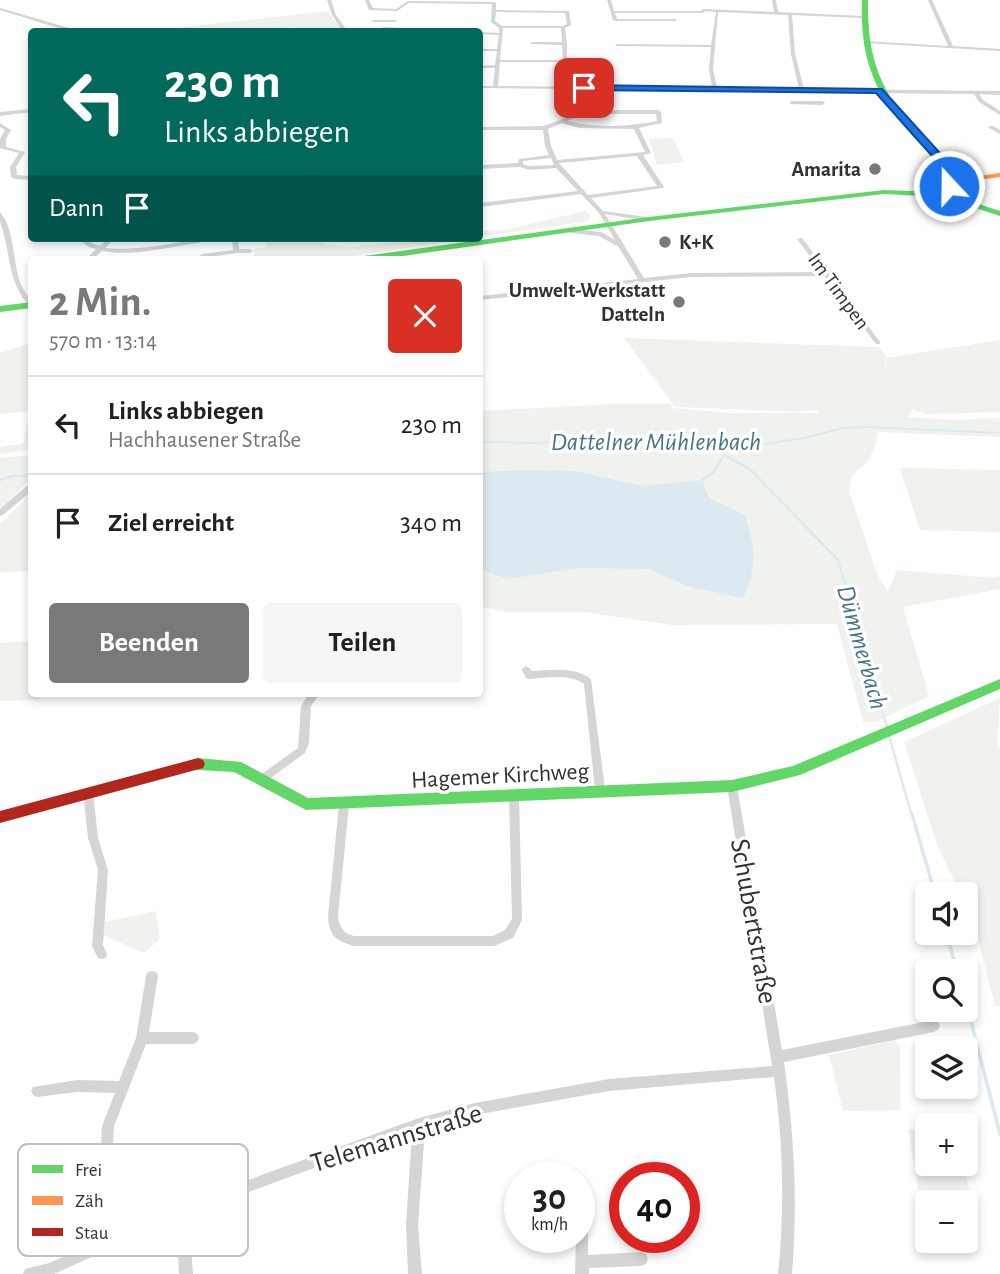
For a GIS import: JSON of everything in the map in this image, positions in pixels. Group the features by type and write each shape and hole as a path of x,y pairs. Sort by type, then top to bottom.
{"street":[{"path":"329,0 344,28"},
{"path":"367,0 371,9 397,9 408,1 494,3 493,22 501,27 563,27 569,24 568,12 494,11"},
{"path":"609,0 615,20 675,20"},
{"path":"702,0 703,11"},
{"path":"774,0 776,13"},
{"path":"865,0 862,18 865,42 869,66 878,90 946,165 951,175 949,186 937,194"},
{"path":"930,0 951,47"},
{"path":"541,1 542,11"},
{"path":"423,11 424,3"},
{"path":"450,11 451,3"},
{"path":"477,11 478,3"},
{"path":"0,9 64,28"},
{"path":"396,28 397,9"},
{"path":"611,12 703,11 862,18"},
{"path":"651,12 651,20"},
{"path":"716,89 711,69 717,12"},
{"path":"790,14 793,54 806,103"},
{"path":"373,21 396,21"},
{"path":"496,84 501,27"},
{"path":"483,67 521,61 565,61 563,27"},
{"path":"483,33 501,34"},
{"path":"865,42 1000,50"},
{"path":"532,43 565,44"},
{"path":"617,45 713,46"},
{"path":"483,50 500,50"},
{"path":"520,69 521,61"},
{"path":"561,61 561,69"},
{"path":"483,86 1000,93"},
{"path":"483,128 545,128 569,120 568,88"},
{"path":"975,92 981,100 1000,113"},
{"path":"792,103 822,103"},
{"path":"0,114 10,107 28,109"},
{"path":"563,122 579,126 636,127 660,122 658,112 611,112"},
{"path":"0,125 8,130 3,139 3,148 28,151"},
{"path":"520,165 521,160 555,161 648,153 636,127"},
{"path":"991,127 1000,132"},
{"path":"545,128 555,161 601,212 640,279"},
{"path":"22,152 13,167 14,177 28,178"},
{"path":"588,197 661,187 639,154"},
{"path":"483,167 520,165 529,168 555,161"},
{"path":"951,175 979,178 1000,175"},
{"path":"483,205 582,192"},
{"path":"385,256 649,219 884,192 937,194 1000,214"},
{"path":"601,212 649,219"},
{"path":"0,214 8,239 17,287 28,301"},
{"path":"568,230 601,234 619,245"},
{"name":"Im Timpen","path":"800,239 878,343"},
{"path":"86,242 99,250 139,249 186,242"},
{"path":"92,256 108,242"},
{"path":"235,242 236,251"},
{"path":"208,256 250,251"},
{"path":"483,298 691,275 826,274"},
{"path":"0,309 28,305"},
{"path":"0,513 28,489"},
{"path":"526,670 529,675 575,676 588,682 600,790"},
{"name":"Hagemer Kirchweg","path":"0,817 196,763 236,766 306,804 344,805 600,790 732,786 795,771 1000,684"},
{"path":"262,779 302,750 305,743 304,707 312,697"},
{"name":"Schubertstraße","path":"732,786 777,1057 791,1170 791,1227 785,1274"},
{"path":"89,792 93,838 103,870 97,946 102,954"},
{"path":"344,805 333,916 333,928 341,938 354,941 494,941 509,934 517,920 514,795"},
{"path":"107,1144 108,1126 142,1038 152,976"},
{"path":"777,1057 934,1027"},
{"path":"142,1038 192,1038"},
{"name":"Telemannstraße","path":"248,1186 419,1124 475,1109 609,1085 779,1071"},
{"path":"37,1091 77,1086 123,1087"},
{"path":"415,1274 412,1225 419,1124"},
{"name":"Telemannstraße","path":"30,1274 50,1272 80,1256"},
{"path":"185,1256 186,1274"},
{"path":"582,1268 641,1259"}],"shaded area":[{"path":"330,11 330,15 341,28 285,28 175,28"},
{"path":"673,138 684,162 657,165 649,139"},
{"path":"585,211 590,215 589,221 483,237 483,231 505,230"},
{"path":"266,242 320,242 350,247 395,242 446,242 354,256 254,256 253,249 267,247"},
{"path":"624,338 878,347 886,355 885,368 887,358 1000,340 1000,412 927,414 911,409 910,415 905,417 955,420 1000,418 1000,437 878,432 870,456 852,475 849,491 877,574 888,592 897,570 992,578 1000,576 1000,589 903,607 929,696 876,722 863,722 837,624 672,625 585,612 508,612 483,608 483,411 671,404 672,408 730,413 819,413 815,410 798,412 675,407"},
{"path":"28,344 28,411 0,414 0,353"},
{"path":"28,417 28,449 0,454 0,447 24,443"},
{"path":"28,455 28,482 0,509 0,458"},
{"path":"900,468 1000,470 1000,532 920,530"},
{"path":"575,471 642,486 702,480 709,498 745,515 751,538 753,566 743,598 690,587 649,569 578,568 508,579 483,570 483,472"},
{"path":"28,496 28,571 0,572 0,524"},
{"path":"28,641 28,697 40,697 39,700 0,701 0,643"},
{"path":"1000,698 997,746 1000,749 1000,1006 995,1006 978,939 978,882 954,882 937,844 904,742"},
{"path":"156,911 160,939 144,953 103,935 105,922"},
{"path":"895,1040 900,1047 901,1110 843,1111 829,1055"},
{"path":"908,1129 915,1129 915,1170"},
{"path":"916,1176 966,1176 969,1190 918,1190"}],"waterway":[{"name":"Dattelner Mühlenbach","path":"725,445 757,445 805,438 843,428 1000,433"},
{"name":"Dattelner Mühlenbach","path":"483,442 535,443 661,437 725,445"},
{"name":"Dümmerbach","path":"724,455 725,445"},
{"path":"717,467 724,455"},
{"name":"Dümmerbach","path":"724,455 746,467"},
{"path":"702,480 713,473 718,465"},
{"name":"Dümmerbach","path":"742,465 751,470 838,560 888,730"},
{"name":"Dattelner Mühlenbach","path":"0,480 13,476 28,476"},
{"name":"Dümmerbach","path":"889,736 912,816"},
{"name":"Dümmerbach","path":"912,814 932,882"},
{"name":"Dümmerbach","path":"949,945 954,959"},
{"name":"Dümmerbach","path":"971,1022 1000,1134"}],"traffic: fast":[{"path":"865,0 866,40 874,73 901,119 949,170 949,186 943,195"},
{"path":"385,256 649,219 884,192 943,195 1000,214"},
{"path":"0,309 28,306"},
{"path":"198,764 236,766 306,804 732,786 795,771 1000,684"}],"traffic: slow":[{"path":"951,175 979,178 1000,175"}],"traffic: jam":[{"path":"0,817 198,764"}],"place":[{"name":"Amarita","path":"875,169"},
{"name":"K+K","path":"665,242"},
{"name":"Umwelt-Werkstatt Datteln","path":"679,302"}],"route":[{"path":"584,88 878,90 895,112 946,165 951,175 949,186"}]}
